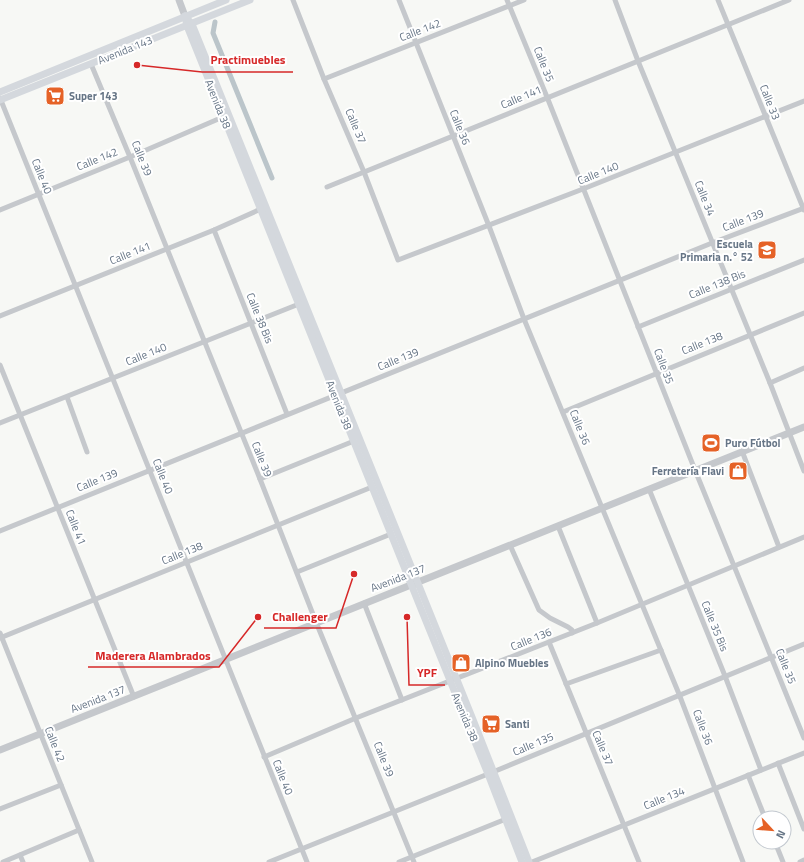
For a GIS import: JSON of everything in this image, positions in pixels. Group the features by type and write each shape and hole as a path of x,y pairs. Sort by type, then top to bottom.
{"main road":[{"name":"Avenida 143","path":"0,98 185,16 226,0"},
{"name":"Avenida 143","path":"0,98 91,64 250,0"},
{"name":"Avenida 38","path":"185,16 453,680 530,862"},
{"name":"Avenida 38","path":"189,25 223,117 263,208 298,304 338,394 354,441 391,534 415,584"},
{"name":"Avenida 38","path":"491,772 522,862"}],"street":[{"path":"178,0 185,16"},
{"name":"Calle 37","path":"293,0 324,79 364,172 398,260"},
{"name":"Calle 36","path":"399,0 489,226 524,319 679,694 743,862"},
{"name":"Calle 35","path":"507,0 804,738"},
{"name":"Calle 142","path":"324,79 524,0"},
{"name":"Calle 34","path":"615,0 638,61 770,382 788,433 804,471"},
{"name":"Calle 33","path":"718,0 804,209"},
{"name":"Calle 141","path":"327,187 789,0"},
{"name":"Calle 39","path":"91,64 130,157 316,622 413,859"},
{"name":"Calle 40","path":"0,98 307,862"},
{"name":"Calle 140","path":"398,260 489,226 804,101"},
{"name":"Calle 142","path":"0,210 223,117"},
{"name":"Calle 141","path":"0,316 214,230 263,208"},
{"name":"Calle 139","path":"0,531 241,432 712,243 804,209"},
{"name":"Calle 38 Bis","path":"214,230 287,414"},
{"name":"Calle 138 Bis","path":"638,327 804,260"},
{"name":"Calle 140","path":"0,423 298,304"},
{"name":"Calle 138","path":"563,412 656,372 804,313"},
{"name":"Calle 41","path":"0,365 134,697"},
{"path":"770,382 804,368"},
{"path":"67,397 87,452"},
{"name":"Avenida 137","path":"0,750 804,427"},
{"path":"260,479 354,441"},
{"path":"742,451 779,547"},
{"name":"Calle 138","path":"1,636 94,600 372,487"},
{"name":"Calle 35 Bis","path":"649,489 761,770"},
{"path":"558,526 597,623"},
{"path":"297,572 391,534"},
{"name":"Calle 136","path":"264,757 356,718 642,605 804,537"},
{"path":"510,545 539,610 550,618 568,627 572,633"},
{"path":"364,603 402,700"},
{"name":"Calle 42","path":"1,636 92,861"},
{"name":"Calle 37","path":"549,642 639,862"},
{"name":"Calle 135","path":"269,862 804,644"},
{"path":"566,684 660,650"},
{"name":"Calle 134","path":"530,862 804,753"},
{"path":"778,763 804,829"},
{"path":"748,775 762,810"},
{"path":"0,809 61,785"},
{"path":"399,862 413,859 506,819"},
{"path":"3,862 79,830"},
{"path":"778,850 783,862"},
{"path":"20,855 23,862"},
{"path":"800,862 804,860"},
{"path":"86,862 92,861"}],"waterway":[{"path":"215,22 213,33 272,178"}],"place":[{"name":"Practimuebles","path":"137,65"},
{"name":"Super 143","path":"55,96"},
{"name":"Escuela Primaria n.° 52","path":"767,250"},
{"name":"Puro Fútbol","path":"711,443"},
{"name":"Ferretería Flavi","path":"738,471"},
{"name":"Challenger","path":"354,574"},
{"name":"Maderera Alambrados","path":"258,617"},
{"name":"YPF","path":"407,617"},
{"name":"Alpino Muebles","path":"461,663"},
{"name":"Santi","path":"491,724"}]}
